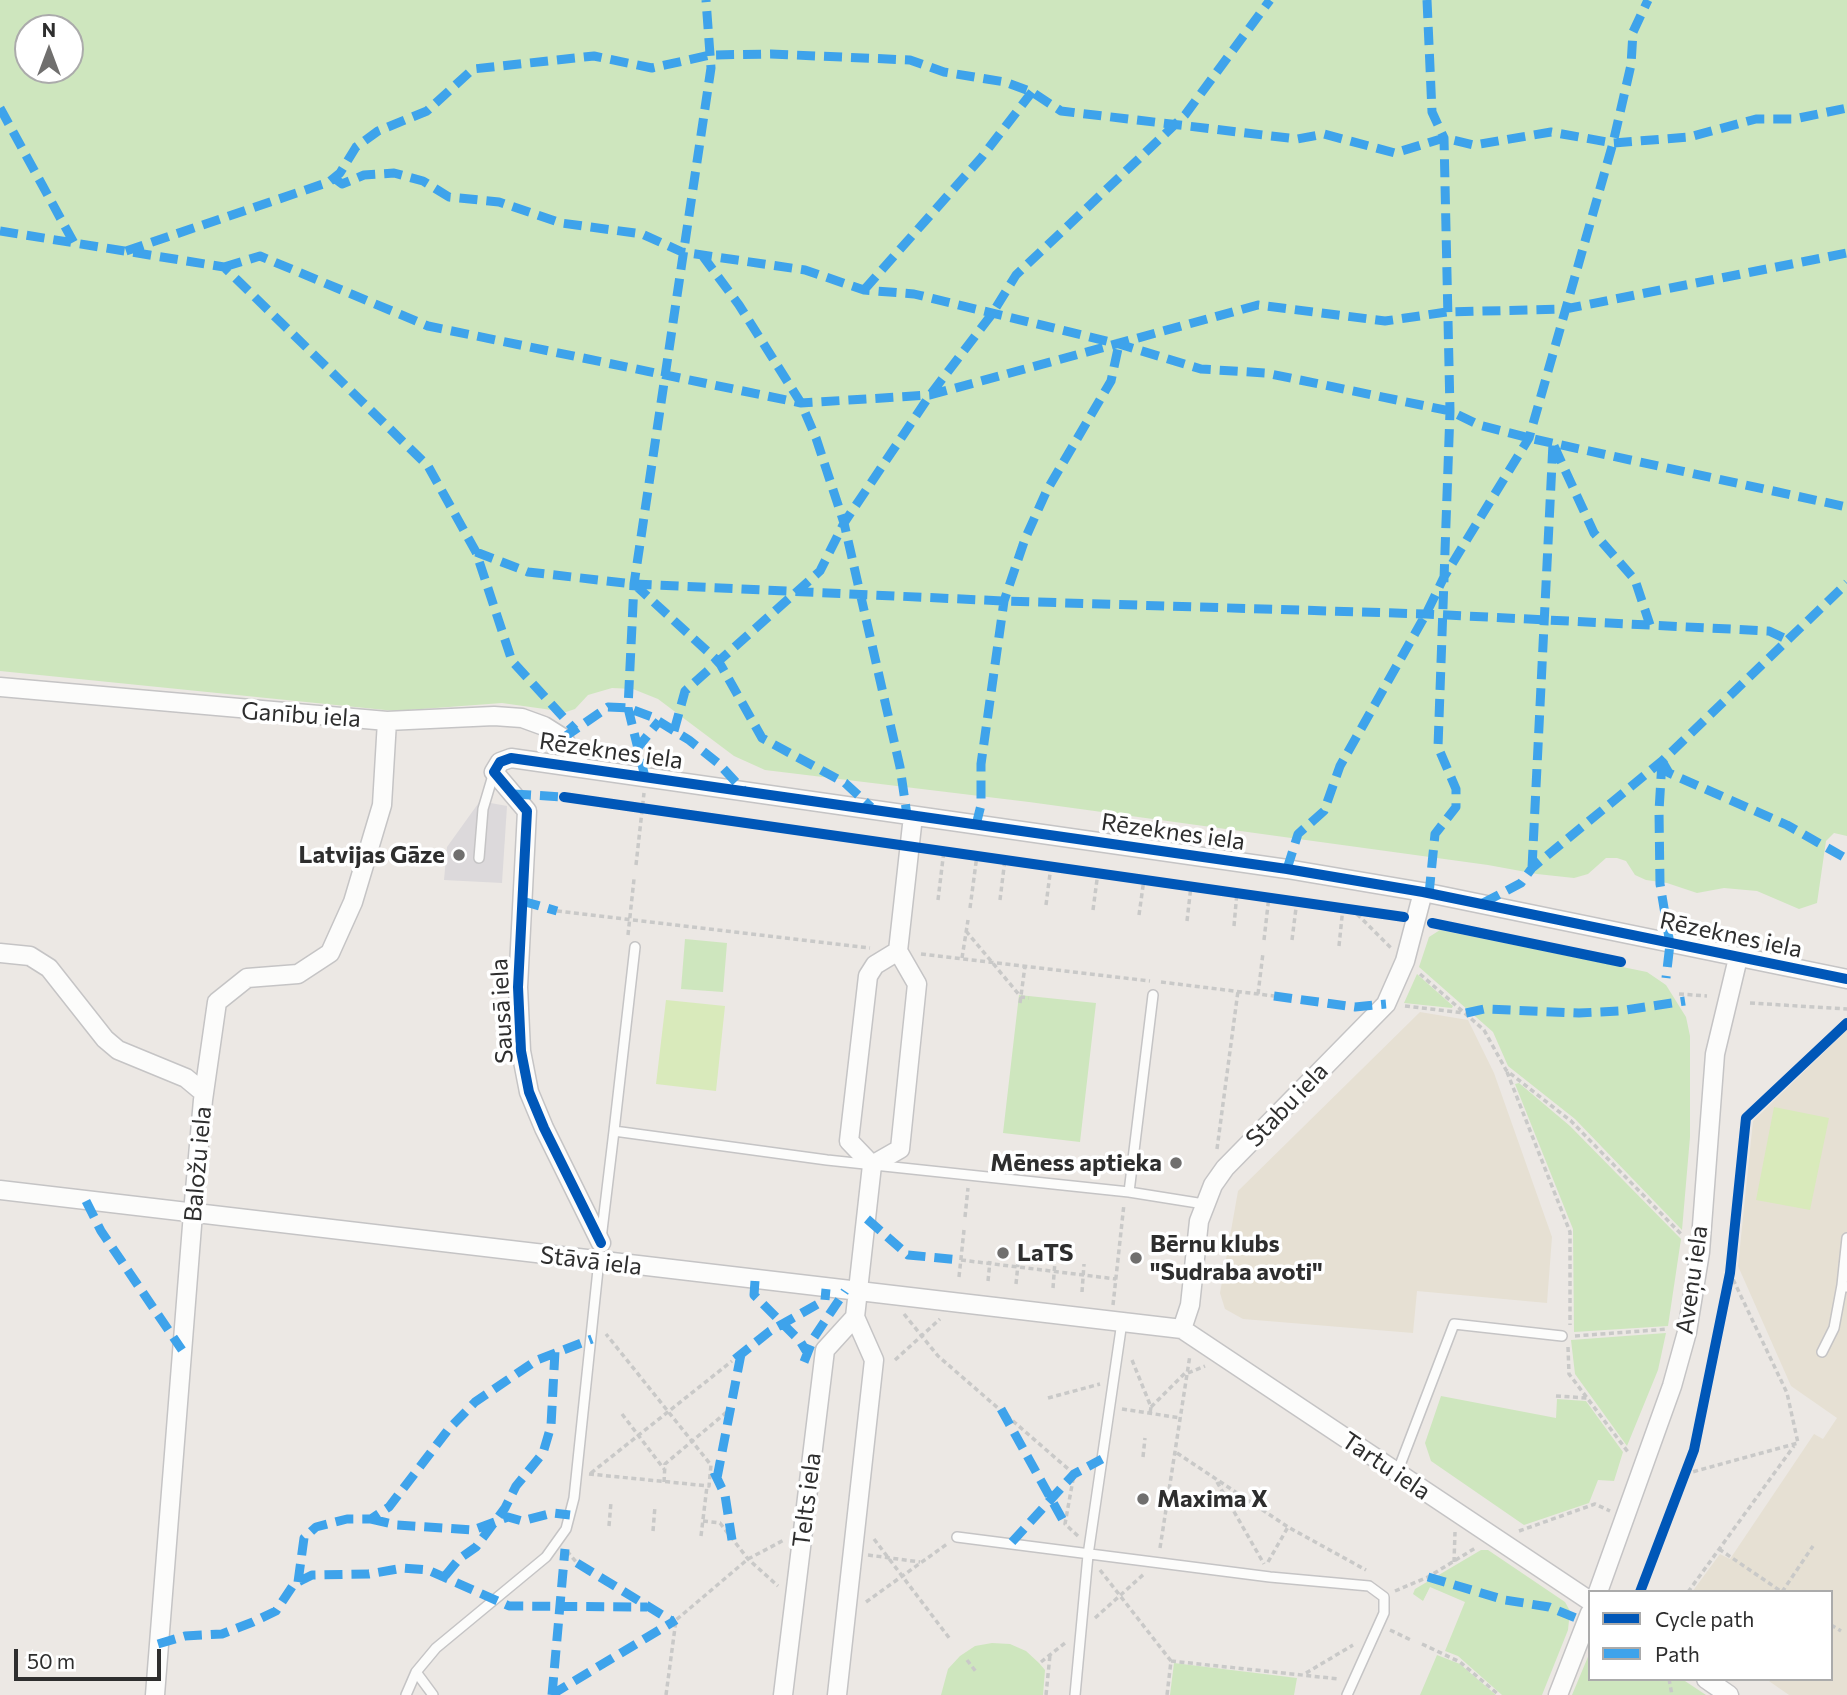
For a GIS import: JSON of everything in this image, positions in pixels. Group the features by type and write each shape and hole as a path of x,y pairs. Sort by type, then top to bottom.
{"street":[{"name":"Ganību iela","path":"0,687 387,721 494,716 522,719 544,726 563,738 581,767"},
{"name":"Baložu iela","path":"155,1695 193,1213 204,1093 217,1002 247,978 298,974 330,953 353,902 382,805 387,721"},
{"name":"Rēzeknes iela","path":"494,772 499,762 510,758 1287,869 1423,892 1847,979"},
{"name":"Sausā iela","path":"494,772 527,811 518,987 521,1051 529,1092 601,1243"},
{"path":"873,1165 900,1149 917,984 913,972 898,951 913,816"},
{"name":"Stabu iela","path":"1187,1333 1199,1221 1204,1204 1225,1168 1386,1004 1405,961 1423,892"},
{"path":"873,1165 849,1141 868,976 875,965 898,951"},
{"path":"0,953 30,956 49,968 105,1039 118,1050 186,1079 204,1093"},
{"name":"Aveņu iela","path":"1599,1590 1627,1518 1684,1343 1700,1252 1715,1054 1738,958"},
{"path":"855,1317 873,1165"},
{"name":"Stāvā iela","path":"0,1190 599,1263 1122,1322 1187,1333"},
{"name":"Telts iela","path":"783,1695 825,1350 855,1317 874,1360 838,1695"},
{"name":"Tartu iela","path":"1187,1333 1588,1600"},
{"path":"1558,1695 1588,1618"},
{"path":"1709,1681 1729,1695"}],"lane":[{"path":"479,858 483,809 494,772"},
{"path":"406,1695 416,1672 436,1648 546,1557 566,1529 574,1498 635,947"},
{"path":"1127,1192 1153,995"},
{"path":"614,1131 873,1165 1127,1192 1204,1204"},
{"path":"1822,1352 1834,1328 1844,1286 1847,1238"},
{"path":"1074,1695 1083,1630 1089,1551 1122,1322"},
{"path":"1396,1472 1454,1324 1566,1336"},
{"path":"957,1537 1089,1551 1157,1563 1370,1586 1384,1597 1384,1613 1347,1695"},
{"path":"416,1672 432,1695"}],"path":[{"path":"629,806 656,810"},
{"path":"636,864 642,808"},
{"path":"910,846 981,856"},
{"path":"981,856 1000,900"},
{"path":"938,900 981,856"},
{"path":"970,908 981,856"},
{"path":"1046,905 1051,866"},
{"path":"1093,910 1098,872"},
{"path":"634,879 627,940 635,947"},
{"path":"1139,915 1144,879"},
{"path":"1187,920 1191,886"},
{"path":"1234,926 1268,896"},
{"path":"1264,940 1268,896"},
{"path":"1268,896 1292,940"},
{"path":"1342,907 1484,1030 1506,1070 1570,1232 1566,1336 1569,1374 1642,1470"},
{"path":"1342,907 1377,913"},
{"path":"1339,946 1342,907"},
{"path":"557,911 872,948"},
{"path":"962,958 968,920"},
{"path":"966,931 1020,1000"},
{"path":"1258,994 1263,953"},
{"path":"918,954 1274,996"},
{"path":"1020,1000 1025,966"},
{"path":"1225,1168 1216,1159 1238,991"},
{"path":"1679,994 1707,996"},
{"path":"1020,1000 1029,998"},
{"path":"1750,1003 1847,1009"},
{"path":"1386,1004 1466,1013"},
{"path":"1506,1070 1571,1121 1700,1252"},
{"path":"965,1217 970,1175"},
{"path":"1114,1296 1127,1192"},
{"path":"959,1277 964,1230"},
{"path":"961,1260 1116,1279"},
{"path":"1726,1300 1731,1260"},
{"path":"1053,1288 1055,1261"},
{"path":"988,1281 989,1262"},
{"path":"1082,1292 1084,1264"},
{"path":"1016,1284 1018,1265"},
{"path":"1689,1590 1798,1443 1787,1393 1730,1273"},
{"path":"889,1296 938,1356 1074,1475 1065,1524 1089,1551 1171,1661 1167,1695"},
{"path":"895,1360 958,1304"},
{"path":"594,1318 711,1465 701,1536"},
{"path":"1566,1336 1672,1328"},
{"path":"1041,1662 1083,1630 1157,1563 1188,1369 1187,1333"},
{"path":"1118,1356 1131,1357 1151,1407 1150,1413"},
{"path":"574,1498 590,1474 732,1361"},
{"path":"1151,1407 1188,1369"},
{"path":"1048,1398 1114,1381"},
{"path":"1556,1396 1587,1398"},
{"path":"1110,1407 1181,1418"},
{"path":"664,1482 666,1464 729,1410"},
{"path":"622,1413 665,1471"},
{"path":"1143,1457 1145,1438"},
{"path":"1685,1475 1795,1444"},
{"path":"1176,1453 1288,1527 1374,1575"},
{"path":"1680,1488 1690,1462"},
{"path":"590,1474 707,1486"},
{"path":"1216,1480 1266,1567 1288,1527"},
{"path":"609,1526 611,1502"},
{"path":"1517,1532 1595,1504 1627,1518"},
{"path":"653,1531 655,1506"},
{"path":"1454,1562 1455,1513"},
{"path":"703,1521 720,1523 748,1559 778,1586"},
{"path":"866,1602 957,1537"},
{"path":"874,1539 950,1639"},
{"path":"666,1695 676,1620 748,1559 784,1540"},
{"path":"1384,1597 1454,1562 1485,1543"},
{"path":"1783,1590 1813,1546"},
{"path":"1719,1549 1779,1590"},
{"path":"853,1554 922,1563"},
{"path":"1833,1626 1840,1631"},
{"path":"1304,1674 1377,1628 1411,1640"},
{"path":"1422,1644 1460,1661 1499,1695"},
{"path":"1046,1695 1050,1655"},
{"path":"967,1660 977,1673"},
{"path":"1171,1661 1353,1681"}],"shaded area":[{"path":"480,801 507,806 502,883 444,880 447,847"},
{"path":"1420,1012 1468,1020 1494,1073 1552,1237 1547,1303 1417,1291 1413,1333 1243,1319 1225,1309 1220,1293 1238,1191"},
{"path":"1847,1030 1847,1695 1789,1695 1769,1681 1833,1681 1833,1590 1693,1590 1720,1554 1730,1559 1814,1434 1823,1439 1837,1418 1791,1386 1738,1266 1753,1121"}],"green space":[{"path":"0,0 1847,0 1847,836 1834,833 1826,841 1817,903 1799,909 1757,891 1724,888 1697,893 1667,883 1646,880 1635,875 1626,861 1617,858 1606,858 1588,874 1574,878 1029,802 765,770 734,756 658,699 633,689 612,688 588,695 575,709 566,712 502,703 395,711 0,671"},
{"path":"1440,930 1647,972 1666,985 1686,1017 1690,1036 1690,1137 1682,1230 1575,1119 1508,1066 1493,1032 1419,967 1429,937"},
{"path":"685,939 727,943 723,992 681,989"},
{"path":"1417,974 1453,1006 1452,1008 1404,1003"},
{"path":"1019,995 1096,1003 1080,1142 1003,1133"},
{"path":"666,1000 725,1006 716,1091 656,1084"},
{"path":"1519,1083 1570,1126 1681,1239 1668,1326 1574,1332 1573,1229 1515,1084"},
{"path":"1774,1107 1829,1118 1810,1210 1756,1200"},
{"path":"1666,1333 1658,1370 1627,1446 1575,1374 1571,1340"},
{"path":"1441,1396 1556,1418 1557,1399 1586,1401 1623,1452 1614,1481 1598,1480 1589,1503 1524,1525 1431,1461 1425,1443"},
{"path":"1481,1550 1488,1550 1565,1602 1570,1611 1568,1630 1542,1695 1502,1695 1458,1656 1445,1651 1465,1602 1430,1587 1423,1601 1413,1594 1415,1589"},
{"path":"1010,1644 1026,1651 1039,1663 1045,1670 1043,1695 941,1695 948,1669 960,1656 975,1646"},
{"path":"1437,1655 1460,1664 1496,1695 1420,1695"},
{"path":"1588,1657 1588,1681 1685,1681 1706,1695 1572,1695"},
{"path":"1174,1663 1297,1678 1294,1695 1170,1695"}],"marked path":[{"path":"645,777 628,708 634,584 711,68 706,0"},
{"path":"674,731 685,691 820,571 844,523 930,395 992,314 1016,275 1185,115 1270,0"},
{"path":"1427,0 1432,112 1444,138 1450,411 1438,747 1456,789 1456,807 1435,834 1429,894"},
{"path":"1287,869 1298,834 1324,811 1340,766 1444,577 1529,438 1613,143 1631,65 1633,32 1648,0"},
{"path":"126,251 329,182 340,173 356,147 378,131 427,111 473,69 594,56 652,68 710,55 771,54 910,60 944,72 1005,82 1032,92 1061,111 1297,139 1324,134 1395,153 1444,138 1474,145 1551,132 1613,143 1689,137 1756,119 1794,119 1847,108"},
{"path":"864,290 981,158 1032,92"},
{"path":"0,108 74,243"},
{"path":"334,178 342,184 364,175 394,173 423,181 449,197 499,202 561,223 642,234 682,252 805,270 864,290 914,294 1119,344 1201,369 1266,373 1450,411 1479,425 1529,438 1847,507"},
{"path":"0,231 224,267 428,466 476,552 512,661 575,730"},
{"path":"224,267 260,256 428,326 801,403 930,395 1258,305 1385,321 1447,312 1565,309 1847,253"},
{"path":"702,255 739,305 801,403 816,438 844,523 900,767 907,815"},
{"path":"976,825 981,805 981,764 1004,601 1025,539 1047,490 1111,381 1119,344"},
{"path":"1532,868 1553,443"},
{"path":"1554,446 1594,533 1635,580 1650,625"},
{"path":"476,552 528,572 634,584 1004,601 1426,614 1769,631 1788,640"},
{"path":"1483,903 1521,883 1532,868 1662,761 1847,583"},
{"path":"634,584 719,662 762,738 845,783 871,807"},
{"path":"563,738 608,707 628,708 652,717 689,740 719,764 745,792"},
{"path":"636,750 659,721"},
{"path":"1662,761 1659,811 1660,884 1670,944 1666,978"},
{"path":"1662,761 1669,773 1787,825 1847,859"},
{"path":"513,794 564,797"},
{"path":"522,901 557,911"},
{"path":"1274,996 1355,1007 1386,1004"},
{"path":"1466,1013 1484,1009 1579,1013 1619,1011 1685,1001"},
{"path":"86,1201 101,1231 182,1350"},
{"path":"867,1219 908,1255 961,1260"},
{"path":"755,1281 754,1295 800,1341 808,1354"},
{"path":"735,1359 770,1331 825,1300 826,1289"},
{"path":"804,1362 813,1339 845,1291"},
{"path":"298,1582 304,1538 316,1527 347,1519 371,1519 389,1507 448,1430 475,1402 537,1360 592,1339"},
{"path":"445,1576 459,1559 476,1547 505,1508 516,1486 543,1453 551,1426 555,1351"},
{"path":"717,1478 741,1354"},
{"path":"1001,1409 1065,1524"},
{"path":"1012,1542 1074,1474 1102,1459"},
{"path":"714,1472 725,1495 732,1540"},
{"path":"371,1519 397,1525 473,1530 508,1517 522,1521 553,1513 570,1515"},
{"path":"552,1695 565,1549"},
{"path":"577,1563 672,1621"},
{"path":"158,1644 185,1636 222,1634 253,1622 276,1611 294,1584 312,1575 369,1574 403,1568 428,1570 509,1606 647,1607"},
{"path":"1428,1577 1505,1600 1549,1607 1576,1618"},
{"path":"551,1695 676,1620"}],"cycle path":[{"path":"601,1243 544,1128 529,1092 521,1051 518,987 527,811 494,772 500,762 511,758 1287,869 1423,892 1847,979"},
{"path":"564,797 1404,917"},
{"path":"1432,923 1621,962"},
{"path":"1641,1590 1694,1450 1730,1273 1746,1118 1847,1023"}],"place":[{"name":"Latvijas Gāze","path":"459,855"},
{"name":"Mēness aptieka","path":"1176,1163"},
{"name":"LaTS","path":"1003,1253"},
{"name":"Bērnu klubs \"Sudraba avoti\"","path":"1136,1258"},
{"name":"Maxima X","path":"1143,1499"}]}
